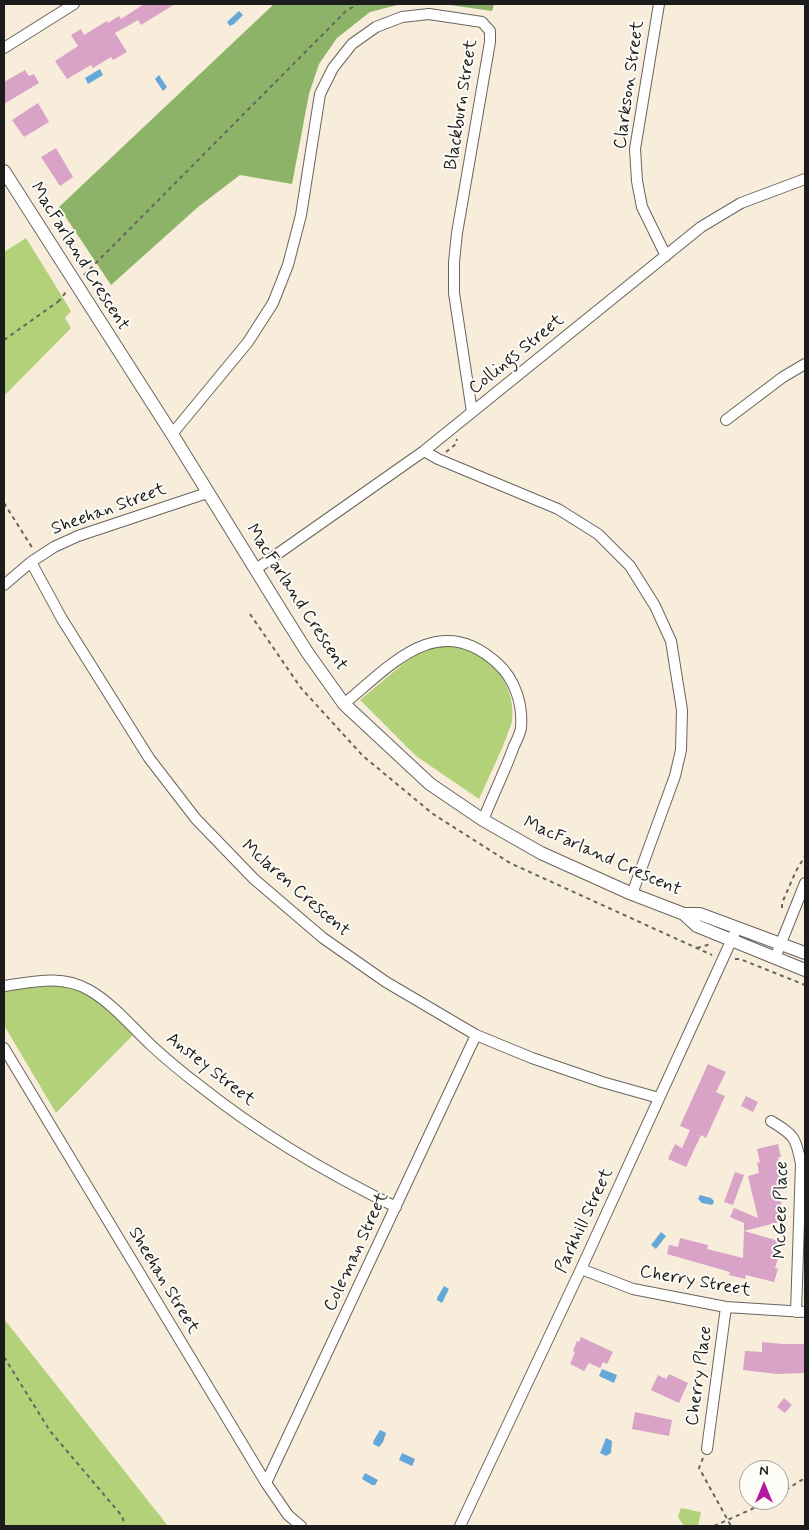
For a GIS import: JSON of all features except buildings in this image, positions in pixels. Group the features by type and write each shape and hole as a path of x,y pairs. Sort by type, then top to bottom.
{"street":[{"path":"4,48 74,4"},
{"name":"Clarkson Street","path":"659,4 635,149 637,181 642,207 666,256"},
{"name":"Blackburn Street","path":"172,434 248,342 273,303 288,264 301,215 320,94 333,68 352,44 376,26 402,17 430,14 482,22 490,31 490,42 457,233 454,262 454,294 472,412"},
{"name":"MacFarland Crescent","path":"4,171 172,434 307,652 344,704 430,784 483,820 540,852 632,894 684,914 700,914 805,953"},
{"name":"Collings Street","path":"256,569 424,451 701,227 742,203 805,179"},
{"path":"726,420 783,377 805,364"},
{"path":"424,451 438,459 558,509 598,534 630,566 667,632 671,641 682,710 681,750 675,776 632,894"},
{"name":"Sheehan Street","path":"4,584 35,559 54,547 78,536 207,493"},
{"name":"Mclaren Crescent","path":"35,559 62,619 149,758 196,819 254,879 323,938 386,982 476,1035 532,1058 602,1082 659,1098"},
{"path":"344,704 403,655 425,644 446,640 468,644 487,654 502,668 515,687 521,709 521,729 483,820"},
{"path":"775,958 805,883"},
{"name":"MacFarland Crescent","path":"684,914 697,926 805,970"},
{"name":"Parkhill Street","path":"460,1526 581,1269 737,928"},
{"name":"Anstey Street","path":"4,986 45,980 67,981 88,989 110,1006 153,1047 201,1087 244,1119 345,1182 396,1207"},
{"name":"Coleman Street","path":"266,1483 476,1035"},
{"name":"Sheehan Street","path":"4,1048 266,1483 288,1515 301,1526"},
{"name":"McGee Place","path":"771,1121 787,1131 797,1143 801,1164 801,1312"},
{"name":"Cherry Street","path":"581,1269 633,1289 726,1307 801,1312"},
{"name":"Cherry Place","path":"707,1449 726,1307"}],"path":[{"path":"4,340 59,300 346,11 358,4"},
{"path":"4,503 35,559"},
{"path":"697,948 714,943"},
{"path":"715,950 716,957"},
{"path":"4,1358 50,1431 122,1516 125,1526"},
{"path":"707,1449 699,1468 731,1526"},
{"path":"789,1488 805,1478"},
{"path":"714,1526 750,1510"}],"green space":[{"path":"274,4 401,4 370,12 337,38 319,64 309,94 292,184 240,175 198,207 111,285 59,207"},
{"path":"443,4 494,4 492,11"},
{"path":"26,238 71,311 65,318 71,328 4,396 4,252"},
{"path":"447,645 466,648 486,659 502,677 511,698 512,723 479,799 416,756 360,700 410,658 429,648"},
{"path":"65,985 87,992 134,1034 56,1113 4,1025 4,990"},
{"path":"4,1319 168,1526 4,1526"},
{"path":"681,1508 701,1513 698,1526 684,1526 678,1517"}],"water":[{"path":"239,11 243,15 230,26 227,22"},
{"path":"100,69 103,75 88,84 85,78"},
{"path":"159,75 167,87 163,91 155,79"},
{"path":"700,1195 711,1198 714,1201 713,1204 702,1203 698,1199"},
{"path":"661,1232 666,1236 656,1249 651,1245"},
{"path":"444,1286 449,1289 442,1303 437,1298"},
{"path":"602,1369 617,1375 614,1383 599,1376"},
{"path":"380,1430 386,1433 379,1447 373,1444"},
{"path":"606,1438 612,1441 611,1453 606,1456 600,1453"},
{"path":"402,1453 415,1459 412,1466 399,1460"},
{"path":"365,1473 378,1480 375,1485 362,1479"}]}
